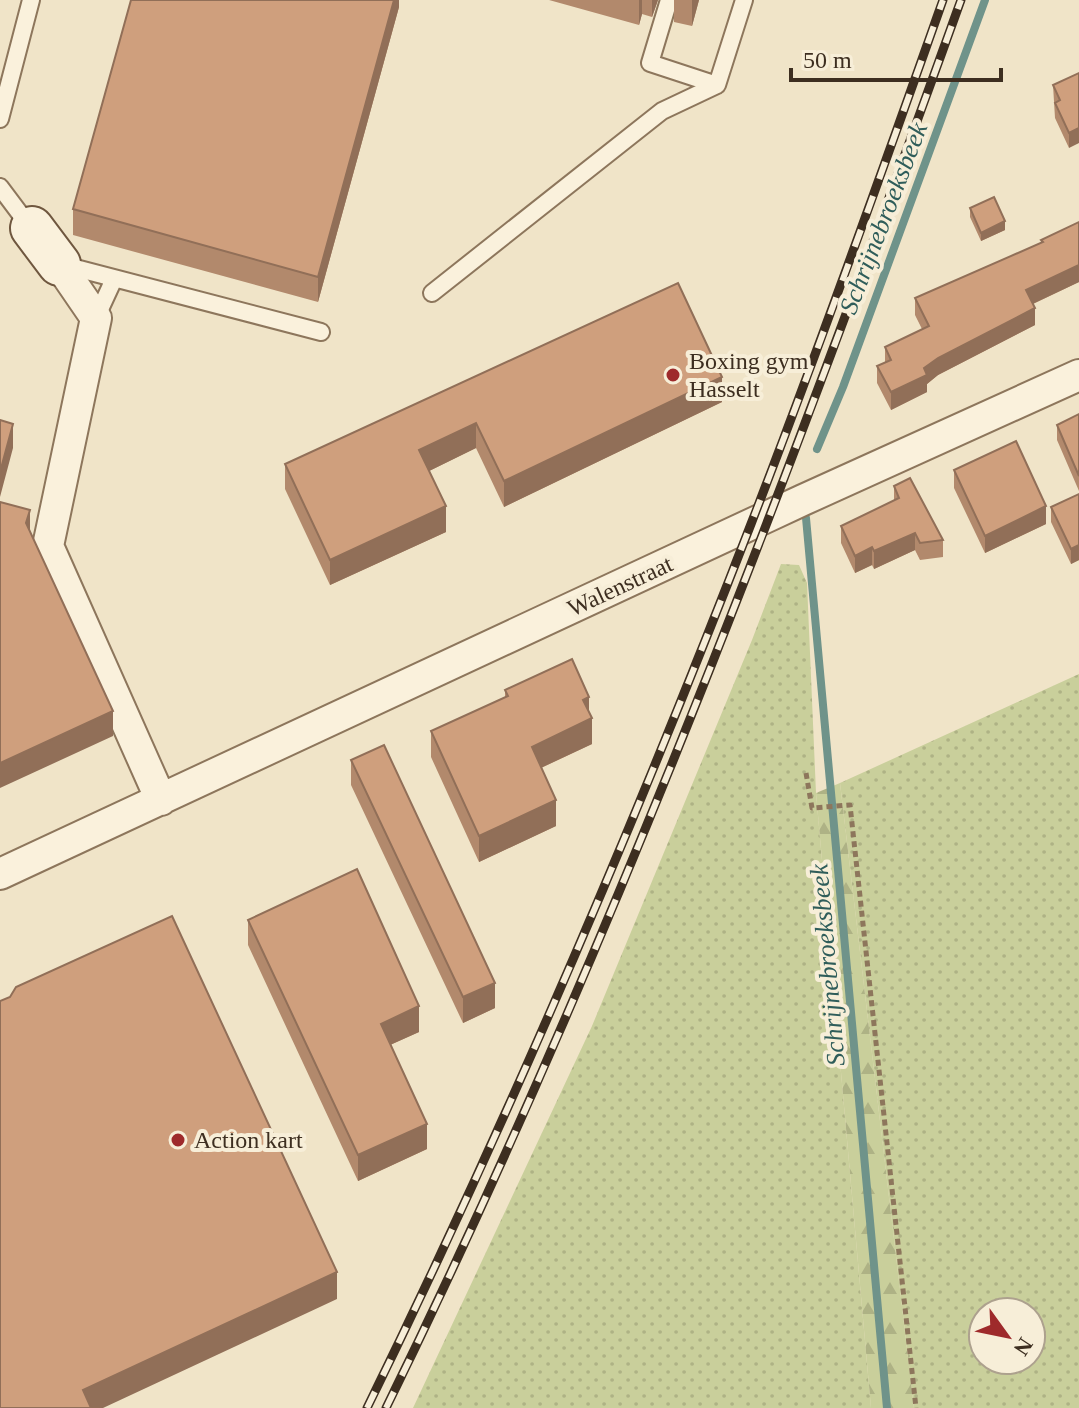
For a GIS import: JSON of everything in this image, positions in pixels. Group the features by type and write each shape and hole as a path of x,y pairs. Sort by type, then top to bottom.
{"street":[{"path":"32,228 96,318 48,546 161,800"},
{"name":"Walenstraat","path":"0,874 1079,375"}],"lane":[{"path":"0,119 31,0"},
{"path":"669,0 650,63 717,85"},
{"path":"432,293 662,111 717,85 744,0"},
{"path":"0,187 32,228"},
{"path":"59,264 321,332"},
{"path":"96,318 114,279"}],"path":[{"path":"806,773 812,808 850,805 916,1408"}],"green space":[{"path":"781,564 799,565 807,583 816,793 871,1408 413,1408 592,1026"},
{"path":"1079,674 1079,1408 914,1408 840,783"},
{"path":"840,783 914,1408 871,1408 816,793"}],"building":[{"path":"131,0 394,0 318,277 73,209"},
{"path":"1079,73 1079,128 1069,133 1055,103 1060,100 1053,85"},
{"path":"994,197 1005,221 981,233 970,208"},
{"path":"1079,222 1079,265 1026,290 1035,308 938,358 924,368 927,375 891,392 877,366 891,360 885,347 929,326 915,298 1043,242 1041,240"},
{"path":"678,283 722,377 504,481 476,423 419,450 446,506 330,560 285,464"},
{"path":"1079,414 1079,476 1057,425"},
{"path":"0,420 13,424 0,472"},
{"path":"1016,441 1046,506 985,536 954,470"},
{"path":"910,478 943,540 920,543 915,533 855,556 841,526 899,498 894,486"},
{"path":"1079,494 1079,545 1071,549 1051,507"},
{"path":"0,502 30,510 26,523 113,711 0,763"},
{"path":"572,659 589,697 583,700 592,718 532,747 556,800 479,836 431,731 508,696 505,690"},
{"path":"384,745 495,983 463,997 351,760"},
{"path":"357,869 419,1006 381,1024 427,1124 358,1155 248,920"},
{"path":"172,916 337,1272 83,1390 91,1408 0,1408 0,1001 10,997 16,987"}],"waterway":[{"name":"Schrijnebroeksbeek","path":"817,449 843,387 985,0"},
{"name":"Schrijnebroeksbeek","path":"806,518 887,1408"}],"railway":[{"path":"367,1408 520,1081 662,748 801,394 943,0"},
{"path":"386,1408 546,1063 693,712 830,357 961,0"}],"place":[{"name":"Boxing gym Hasselt","path":"673,375"},
{"name":"Action kart","path":"178,1140"}]}
